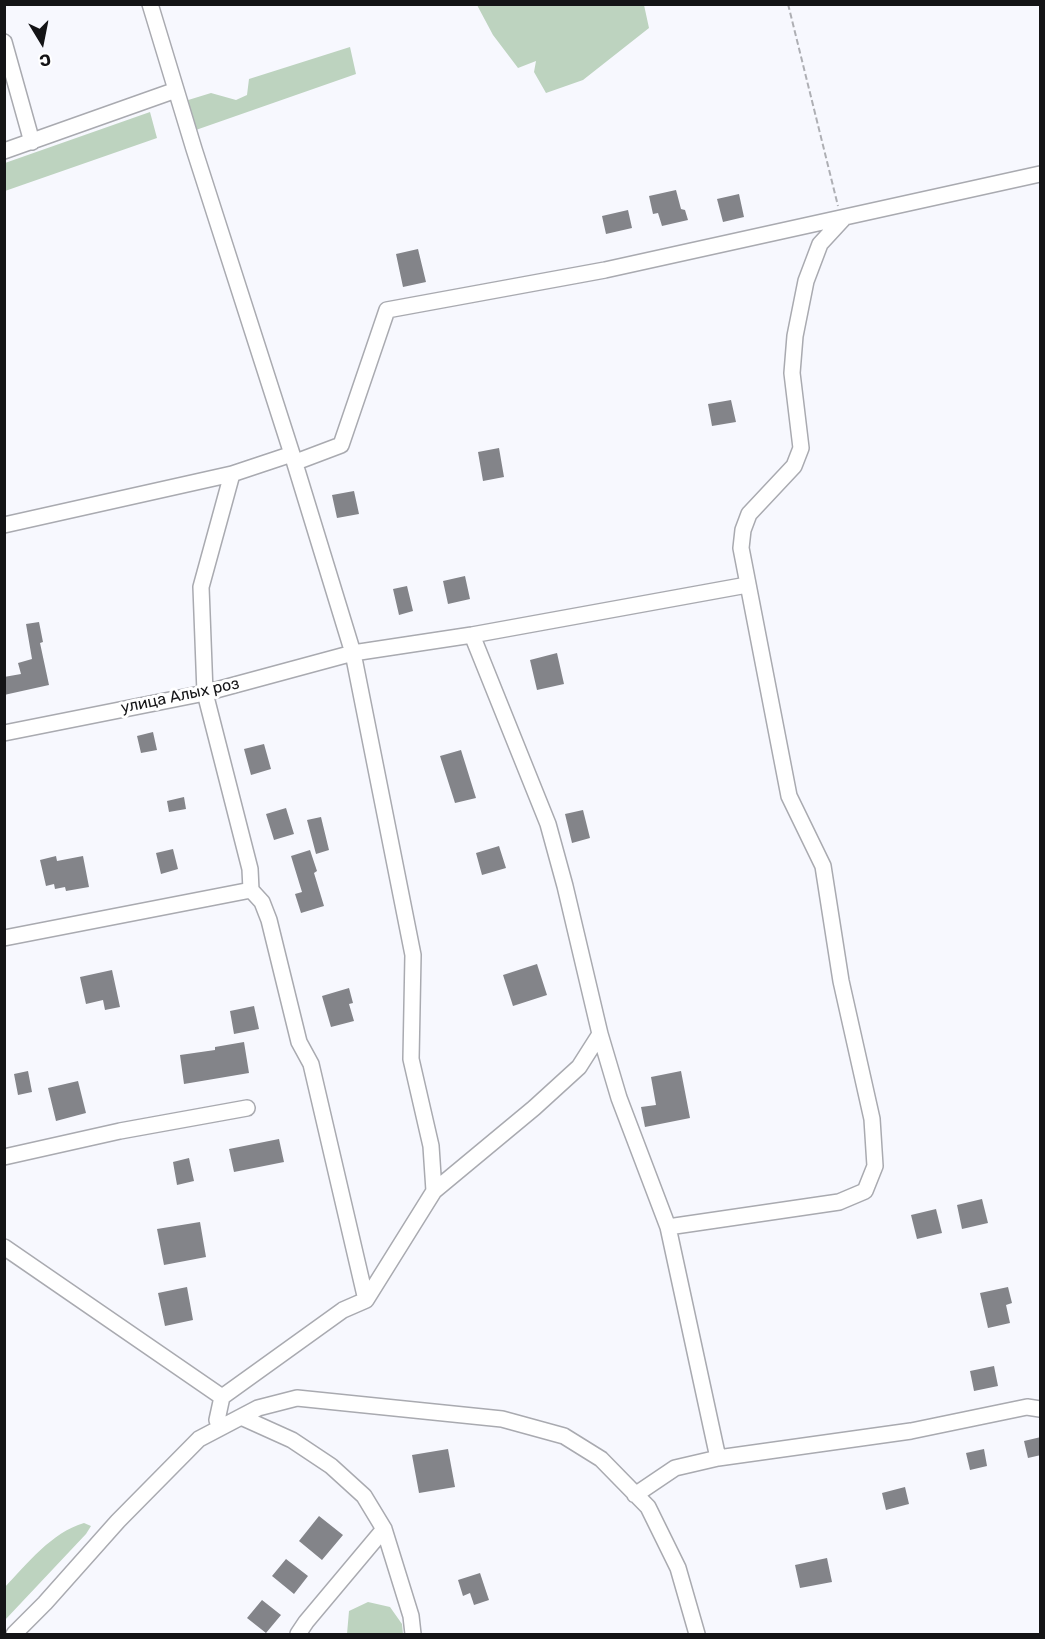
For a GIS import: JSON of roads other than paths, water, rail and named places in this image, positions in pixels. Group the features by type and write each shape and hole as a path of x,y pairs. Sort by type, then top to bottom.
{"street":[{"path":"150,4 294,458 353,653 412,955 411,1059 431,1146 434,1191"},
{"path":"4,42 32,142"},
{"path":"4,152 176,90"},
{"path":"4,525 232,474 341,445 387,310 605,270 1041,174"},
{"path":"668,1227 839,1202 865,1191 875,1166 872,1119 841,981 823,866 789,796 741,548 742,530 749,514 794,466 801,448 792,373 795,336 806,281 820,244 842,218"},
{"path":"232,474 201,587 205,693 250,869 251,890 262,902 269,920 299,1042 311,1064 366,1300"},
{"name":"улица Алых роз","path":"4,733 205,693 353,653 472,635 747,585"},
{"path":"472,635 548,824 566,886 600,1034 619,1098 668,1227 718,1458"},
{"path":"4,938 251,890"},
{"path":"220,1428 217,1420 222,1397 343,1310 366,1300 434,1191 534,1108 579,1067 600,1034"},
{"path":"4,1156 120,1131 247,1108"},
{"path":"4,1247 222,1397"},
{"path":"14,1635 118,1521 199,1439 258,1408 297,1398 502,1419 564,1436 601,1459 648,1507 678,1568 697,1635"},
{"path":"635,1495 675,1468 718,1458 911,1431 1027,1407 1041,1410"},
{"path":"241,1417 292,1440 331,1466 364,1496 384,1529 411,1616 413,1635"},
{"path":"298,1635 384,1529"}]}
